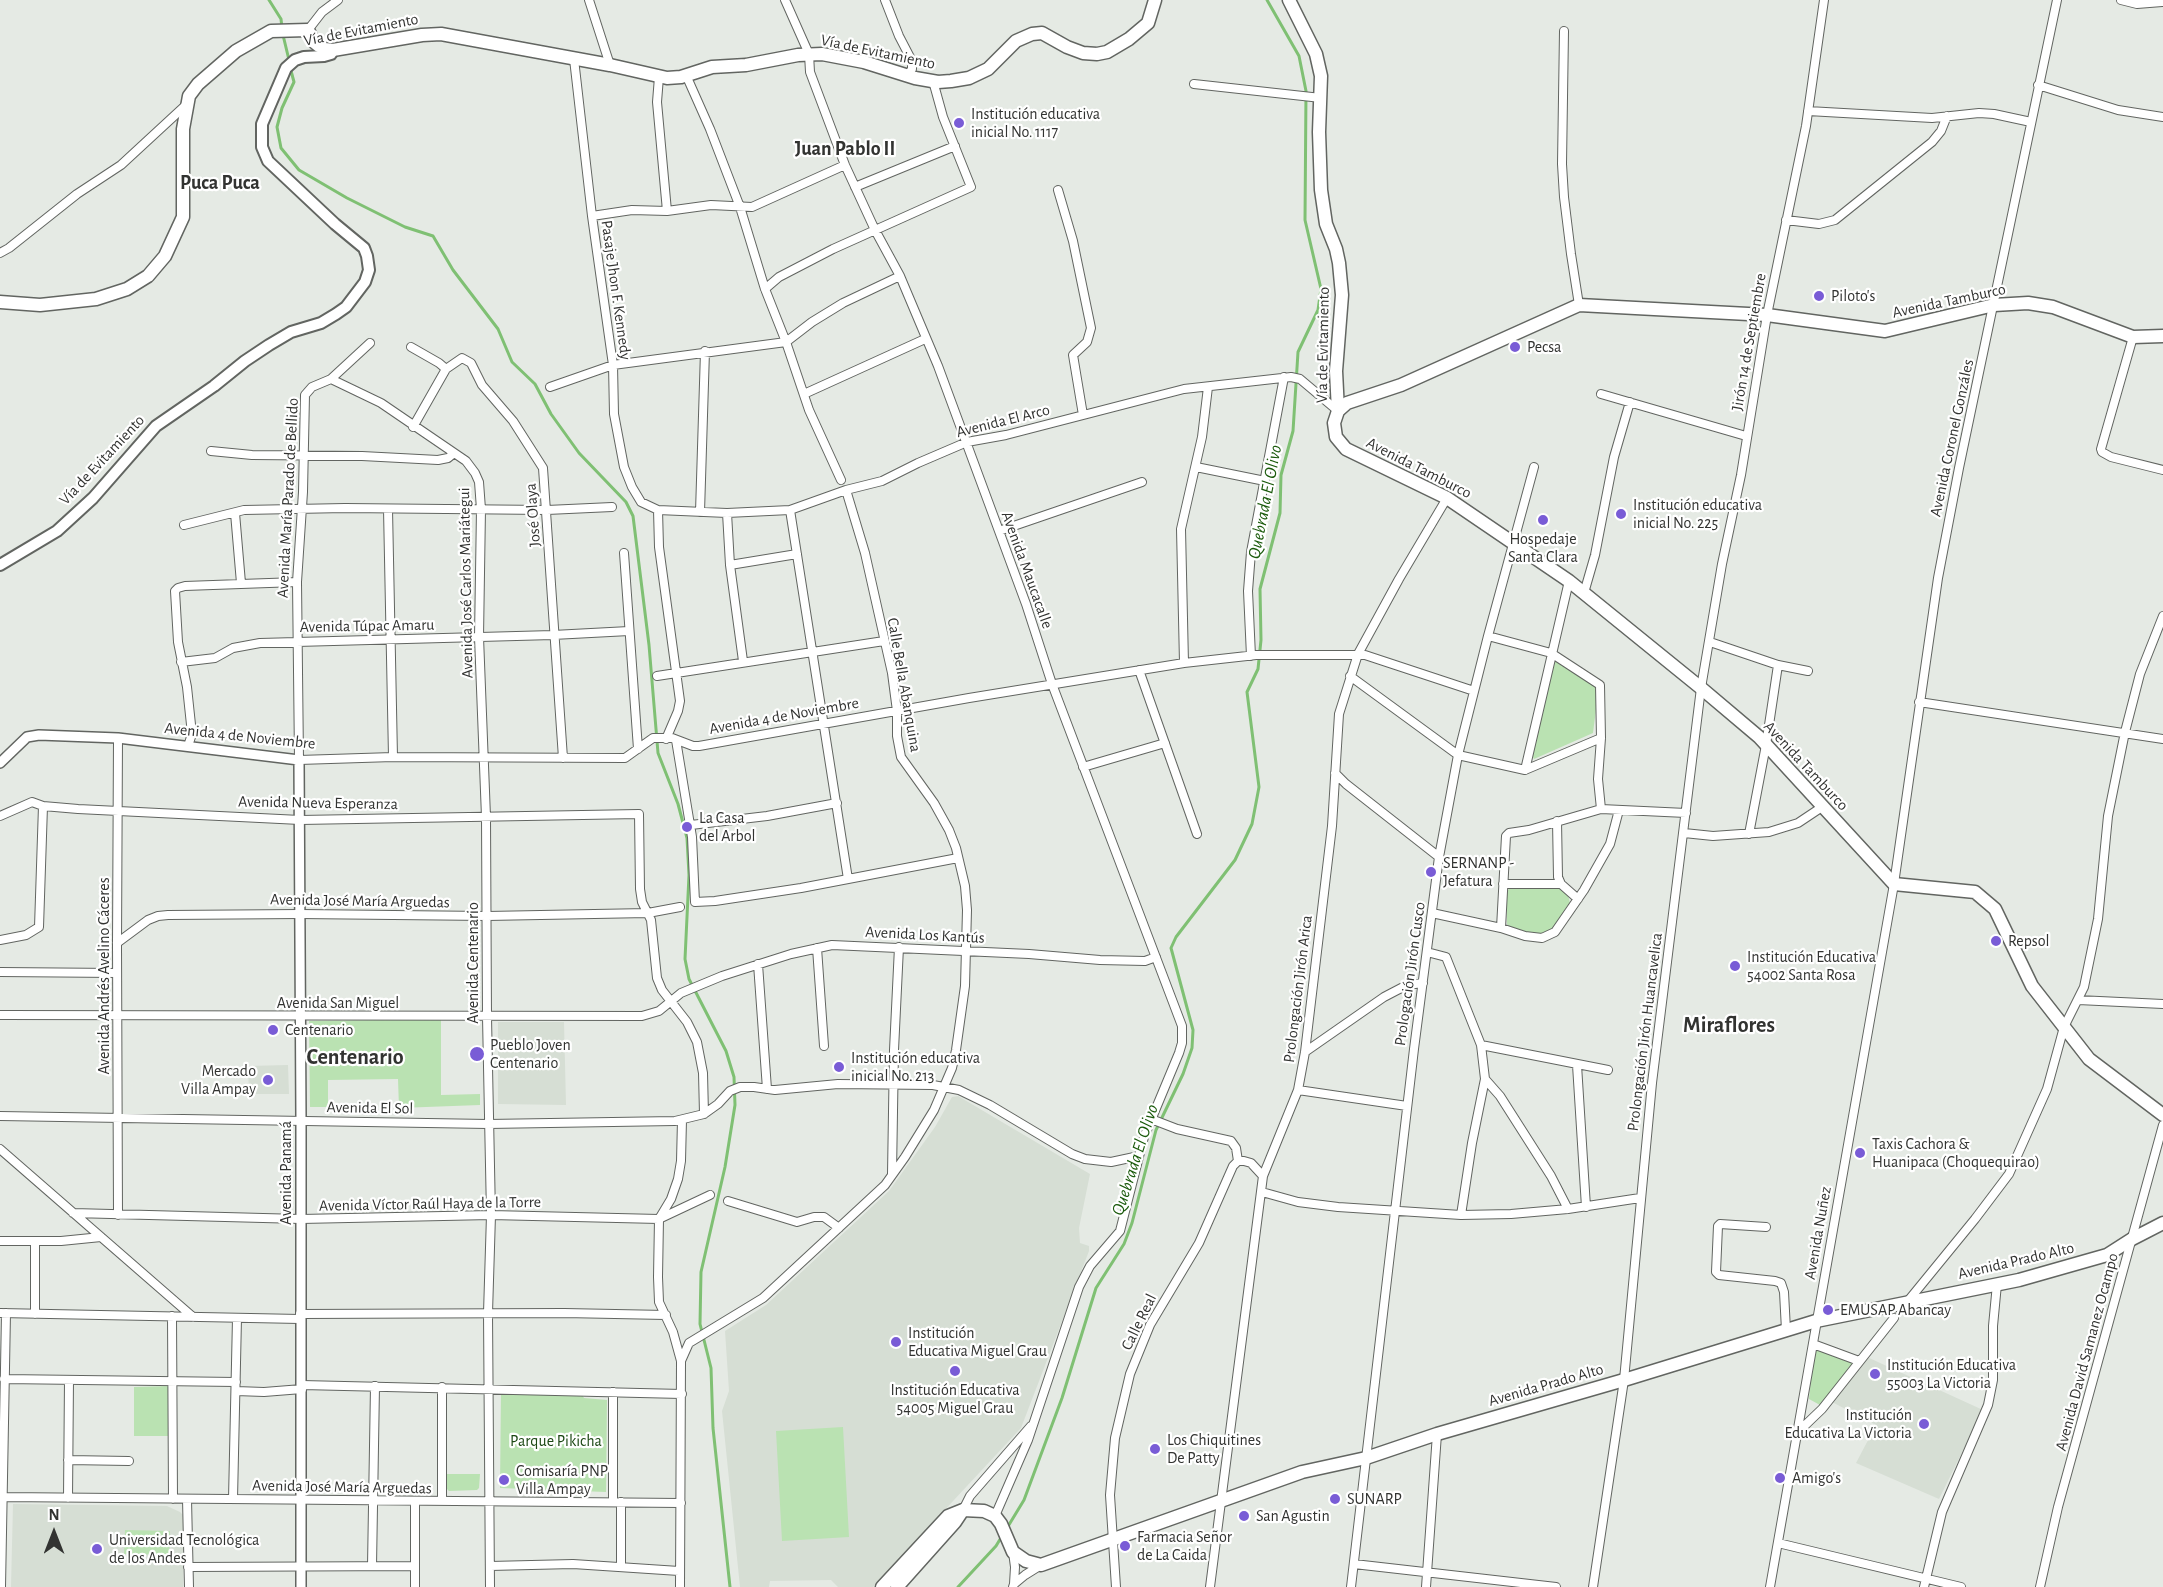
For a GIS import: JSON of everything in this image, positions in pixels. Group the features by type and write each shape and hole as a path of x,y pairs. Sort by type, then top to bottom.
{"main road":[{"name":"Vía de Evitamiento","path":"0,565 57,531 93,498 156,426 269,345 291,332 321,323 336,314 346,307 365,282 369,270 364,248 335,224 264,156 262,124 270,103 290,64 304,57 324,56 331,54 333,50 441,34 610,65 659,77 674,78 712,67 746,65 808,54 822,54 864,62 906,76 933,81 951,81 978,75 999,60 1016,41 1032,34 1042,33 1083,53 1107,52 1129,39 1148,23 1155,0"},
{"name":"Vía de Evitamiento","path":"1289,0 1316,54 1321,76 1319,132 1322,201 1326,224 1336,249 1341,278 1341,314 1336,371 1338,411"},
{"path":"0,302 40,305 96,299 127,289 148,276 165,256 183,218 183,129 189,96 198,84 255,39 276,30 308,30 314,42 319,46 333,50"},
{"name":"Avenida Tamburco","path":"1894,884 1766,745 1701,688 1569,581 1448,498 1346,450 1336,437 1334,423 1338,411 1347,403 1401,385 1580,304 1767,315 1885,331 1994,305 2028,303 2053,307 2133,337 2163,336"},
{"path":"1894,884 1975,892 1995,909 2032,986 2089,1059 2163,1115"},
{"name":"Avenida Prado Alto","path":"1041,1565 1302,1472 1366,1458 1437,1434 1816,1321 1997,1284 2107,1255 2163,1223"},
{"path":"897,1587 963,1510"},
{"path":"882,1587 948,1516 963,1510 984,1511 998,1520 1011,1547 1026,1561 1041,1565"}],"street":[{"path":"308,30 322,12 338,0"},
{"path":"589,0 610,65"},
{"name":"Avenida Maucacalle","path":"785,0 808,54 810,72 845,165 875,230 900,276 967,442 1026,604 1052,684 1176,1008 1182,1034 1179,1053 1139,1156 1120,1231 1084,1275 1028,1440 998,1520"},
{"path":"885,0 912,61 912,69 906,76"},
{"name":"Jirón 14 de Septiembre","path":"1701,688 1722,564 1741,475 1767,315 1808,111 1824,0"},
{"name":"Avenida Coronel Gonzáles","path":"1894,884 1938,578 2057,0"},
{"path":"2121,0 2137,4 2162,1 2163,10"},
{"path":"1564,31 1562,164 1571,255 1580,304"},
{"name":"Pasaje Jhon F. Kennedy","path":"574,59 592,216 613,365 614,414 624,467 632,488 642,502 658,510"},
{"path":"686,75 740,207 765,289 804,394 842,480"},
{"path":"659,77 657,102 667,211"},
{"path":"765,289 779,277 875,230 971,187 933,81"},
{"path":"1194,84 1322,98"},
{"path":"2038,85 2118,110 2163,117"},
{"path":"0,253 77,194 122,165 186,105"},
{"path":"1808,111 1905,118 1994,114 2031,122"},
{"path":"1786,220 1819,224 1835,220 1932,142 1941,131 1947,116"},
{"path":"855,187 955,146"},
{"path":"592,216 632,210 667,211 711,205 752,207 845,165"},
{"path":"1058,190 1073,241 1091,328 1087,342 1073,355 1083,415"},
{"path":"550,387 613,365 786,342 812,322 843,303 900,276"},
{"path":"2133,337 2102,444 2102,452 2121,460 2163,470"},
{"path":"804,394 926,339"},
{"name":"Avenida María Parado de Bellido","path":"299,759 296,641 297,582 305,455 305,395 312,387 331,379 370,343"},
{"path":"411,348 446,369 414,427"},
{"path":"700,512 705,351"},
{"name":"José Olaya","path":"446,369 462,358 471,363 482,385 513,422 543,468 563,758"},
{"path":"1253,656 1248,591 1251,552 1287,377 1300,379 1338,411"},
{"name":"Avenida El Arco","path":"658,510 727,513 790,510 846,490 882,482 918,462 967,442 1006,435 1184,389 1287,377"},
{"name":"Avenida José Carlos Mariátegui","path":"331,379 381,403 466,461 479,482 481,509 479,637 485,758"},
{"path":"1184,663 1181,529 1202,437 1208,387"},
{"path":"1601,394 1746,436"},
{"path":"1584,593 1595,555 1614,457 1630,402"},
{"path":"211,451 252,455 438,460 448,458 453,453"},
{"path":"1196,467 1265,481"},
{"name":"Prologación Jirón Cusco","path":"1351,1587 1407,1106 1439,856 1458,755 1534,467"},
{"path":"999,531 1142,482"},
{"name":"Calle Bella Abanquina","path":"681,1361 689,1343 763,1298 885,1185 924,1127 952,1068 961,1020 967,900 958,858 942,816 901,757 897,736 895,691 865,553 846,490"},
{"name":"Prolongación Jirón Arica","path":"1210,1587 1263,1176 1298,1090 1305,1053 1332,826 1339,714 1358,654 1399,579 1448,498"},
{"path":"184,525 235,513 260,510 547,510 612,507"},
{"path":"388,509 393,757"},
{"path":"658,510 669,633 680,701 678,711 664,738"},
{"path":"790,510 848,879"},
{"path":"235,513 241,583"},
{"path":"727,513 730,564 743,661"},
{"path":"624,553 638,749"},
{"path":"730,564 797,554"},
{"path":"1525,770 1569,581"},
{"path":"188,747 192,734 187,687 181,663 176,591 185,586 297,582"},
{"path":"1907,1302 2009,1174 2047,1089 2064,1027 2084,987 2098,919 2108,816 2125,732 2140,674 2163,616"},
{"name":"Avenida Túpac Amaru","path":"181,663 215,658 246,644 629,631"},
{"path":"1488,636 1551,653 1600,685 1601,738 1598,779 1601,808"},
{"path":"657,675 884,641"},
{"path":"1710,642 1778,665 1808,670"},
{"name":"Avenida 4 de Noviembre","path":"0,762 20,743 33,735 118,738 299,759 625,758 653,738 676,740 699,746 1052,684 1184,663 1253,656 1365,655 1474,691"},
{"path":"1749,834 1778,665"},
{"path":"1139,670 1197,834"},
{"path":"1350,676 1458,755 1525,770 1601,738"},
{"name":"Prolongación Jirón Huancavelica","path":"1593,1587 1624,1380 1657,1036 1701,688"},
{"path":"1919,702 2163,739"},
{"name":"Avenida Andrés Avelino Cáceres","path":"118,738 118,1215"},
{"path":"676,740 691,825 695,902 731,899 958,858"},
{"path":"1083,767 1165,743"},
{"name":"Avenida Centenario","path":"485,758 488,1124 491,1215 488,1313 490,1587"},
{"name":"Avenida Panamá","path":"299,759 302,1121 301,1587"},
{"path":"1335,773 1439,856"},
{"name":"Avenida Nueva Esperanza","path":"0,816 32,802 43,806 300,820 639,814 640,889 642,902 648,912"},
{"path":"691,825 767,816 837,803"},
{"path":"0,940 26,934 39,927 43,806"},
{"path":"1684,833 1713,836 1768,832 1797,823 1822,807"},
{"path":"1501,928 1506,836 1509,833 1529,830 1601,808 1686,813"},
{"path":"1432,913 1501,928 1525,936 1542,938 1555,932 1578,899 1610,844 1619,810"},
{"path":"1557,821 1557,869 1561,884 1578,899"},
{"path":"1503,884 1561,884"},
{"name":"Avenida Nuñez","path":"1770,1587 1894,884"},
{"name":"Avenida José María Arguedas","path":"117,943 148,920 158,916 300,914 487,916 648,912 680,907"},
{"path":"648,912 653,929 659,985 692,1030 700,1053 704,1114"},
{"name":"Avenida Los Kantús","path":"687,990 758,964 817,948 843,945 1136,962 1156,957"},
{"path":"892,1175 894,1050 899,947"},
{"path":"817,948 824,1046"},
{"path":"1427,952 1446,957 1481,1045 1485,1079 1461,1215"},
{"path":"758,964 767,1089 798,1089 838,1084 945,1086 990,1105 1072,1154 1085,1159 1111,1162 1139,1156"},
{"path":"0,972 117,973"},
{"path":"1305,1053 1384,998 1407,985 1423,983"},
{"name":"Avenida San Miguel","path":"0,1015 642,1016 659,1011 687,990"},
{"path":"2078,1000 2163,1004"},
{"path":"1481,1045 1608,1070"},
{"path":"1577,1065 1586,1207"},
{"path":"1485,1079 1506,1106 1551,1176 1568,1209"},
{"name":"Avenida El Sol","path":"0,1116 488,1124 682,1120 704,1114 730,1091 740,1087 767,1089"},
{"path":"1298,1090 1407,1106"},
{"path":"680,1587 681,1361 666,1315 659,1302 659,1219 671,1199 678,1179 682,1149 682,1120"},
{"path":"1153,1120 1177,1129 1231,1141 1236,1148 1238,1161 1251,1163 1263,1176"},
{"name":"Avenida David Samanez Ocampo","path":"2040,1587 2058,1507 2163,1125"},
{"path":"0,1149 3,1157 73,1213 193,1317"},
{"name":"Calle Real","path":"1116,1587 1110,1495 1115,1438 1130,1374 1150,1324 1198,1243 1224,1182 1238,1161"},
{"path":"1262,1192 1298,1202 1461,1215 1568,1209 1640,1198"},
{"name":"Avenida Víctor Raúl Haya de la Torre","path":"73,1213 301,1219 491,1215 659,1219 710,1195"},
{"path":"728,1201 797,1222 814,1217 824,1217 839,1228"},
{"path":"1766,1227 1720,1224 1718,1226 1716,1272 1719,1275 1781,1283 1784,1292 1786,1330"},
{"path":"0,1241 35,1242 101,1237"},
{"path":"35,1242 35,1314"},
{"path":"1924,1587 1942,1512 1988,1405 1993,1380 1993,1326 1997,1284"},
{"path":"1,1587 3,1313 237,1318 488,1313 666,1315"},
{"path":"172,1316 173,1499"},
{"path":"233,1499 237,1318"},
{"path":"1797,1432 1822,1409 1894,1318"},
{"path":"1812,1344 1859,1361"},
{"path":"4,1379 172,1381 236,1386 264,1392 302,1387 375,1386 682,1394"},
{"path":"68,1498 69,1380"},
{"path":"372,1566 375,1386"},
{"path":"442,1388 442,1501"},
{"path":"613,1392 621,1567"},
{"path":"963,1510 970,1496 1032,1425"},
{"path":"1426,1587 1437,1434"},
{"path":"68,1460 129,1461"},
{"name":"Avenida José María Arguedas","path":"3,1497 681,1503"},
{"path":"187,1499 189,1587"},
{"path":"415,1501 415,1587"},
{"path":"1778,1543 1961,1587"},
{"path":"1011,1547 1015,1566 1013,1585"},
{"path":"490,1566 573,1564 679,1571"},
{"path":"1354,1564 1556,1587"},
{"path":"1013,1585 1041,1565"},
{"path":"188,1568 415,1566"}],"shaded area":[{"path":"498,1022 564,1022 566,1105 498,1104"},
{"name":"Mercado Villa Ampay","path":"288,1065 289,1094 249,1094 248,1066"},
{"path":"958,1096 1090,1174 1079,1228 1080,1243 1089,1246 1089,1251 1021,1428 873,1587 838,1587 831,1580 770,1581 769,1587 740,1587 722,1411 729,1391 725,1331 766,1305 889,1191 935,1127 952,1097"},
{"path":"1867,1357 1983,1410 1939,1499 1856,1463 1876,1425 1832,1402"},
{"name":"Universidad Tecnológica de los Andes","path":"13,1504 167,1506 180,1512 183,1515 183,1587 11,1587"}],"green space":[{"path":"1555,658 1599,686 1593,733 1534,759 1531,753"},
{"path":"1512,886 1556,886 1563,889 1570,903 1559,924 1552,931 1540,936 1511,928 1507,924 1507,891"},
{"path":"441,1019 441,1095 480,1094 480,1105 399,1108 398,1079 328,1080 328,1107 310,1107 309,1021"},
{"path":"1814,1349 1854,1363 1820,1405 1809,1399"},
{"path":"170,1386 168,1436 134,1436 134,1387"},
{"name":"Parque Pikicha","path":"501,1389 581,1393 584,1398 607,1400 606,1492 500,1488"},
{"path":"843,1427 849,1537 782,1541 776,1431"},
{"path":"446,1474 480,1474 479,1488 449,1491 446,1488"},
{"path":"125,1530 170,1531 169,1555 124,1554"}],"waterway":[{"path":"269,0 281,19 282,28"},
{"name":"Quebrada El Olivo","path":"1007,1528 1024,1500 1062,1398 1096,1288 1124,1244 1132,1223 1156,1130 1183,1074 1192,1048 1193,1030 1171,948 1176,937 1235,860 1252,824 1259,787 1247,692 1258,669 1261,640 1260,589 1280,513 1281,475 1293,431 1298,352 1318,310 1321,289 1305,220 1306,91 1299,56 1267,0"},
{"path":"283,35 289,60"},
{"path":"290,67 294,82 282,108 277,127 281,148 299,170 347,198 405,227 433,236 453,270 498,329 512,362 535,384 551,414 579,453 626,502 633,516 649,645 658,753 678,804 687,838 689,875 685,959 689,979 726,1051 734,1077 735,1105 725,1167 701,1272 700,1324 711,1368 713,1428 730,1587"},
{"name":"Quebrada El Olivo","path":"958,1587 996,1546 1002,1536"}],"place":[{"name":"Institución educativa inicial No. 1117","path":"959,123"},
{"name":"Piloto's","path":"1819,296"},
{"name":"Pecsa","path":"1515,347"},
{"name":"Institución educativa inicial No. 225","path":"1621,514"},
{"name":"Hospedaje Santa Clara","path":"1543,520"},
{"name":"La Casa del Arbol","path":"687,827"},
{"name":"SERNANP - Jefatura","path":"1431,872"},
{"name":"Repsol","path":"1996,941"},
{"name":"Institución Educativa 54002 Santa Rosa","path":"1735,966"},
{"name":"Centenario","path":"273,1030"},
{"name":"Pueblo Joven Centenario","path":"477,1054"},
{"name":"Institución educativa inicial No. 213","path":"839,1067"},
{"name":"Mercado Villa Ampay","path":"268,1080"},
{"name":"Taxis Cachora & Huanipaca (Choquequirao)","path":"1860,1153"},
{"name":"EMUSAP Abancay","path":"1828,1310"},
{"name":"Institución Educativa Miguel Grau","path":"896,1342"},
{"name":"Institución Educativa 54005 Miguel Grau","path":"955,1371"},
{"name":"Institución Educativa 55003 La Victoria","path":"1875,1374"},
{"name":"Institución Educativa La Victoria","path":"1924,1424"},
{"name":"Los Chiquitines De Patty","path":"1155,1449"},
{"name":"Amigo's","path":"1780,1478"},
{"name":"Comisaría PNP Villa Ampay","path":"504,1480"},
{"name":"SUNARP","path":"1335,1499"},
{"name":"San Agustin","path":"1244,1516"},
{"name":"Farmacia Señor de La Caida","path":"1125,1546"},
{"name":"Universidad Tecnológica de los Andes","path":"97,1549"}],"district":[{"name":"Juan Pablo II","path":"845,149"},
{"name":"Puca Puca","path":"220,183"},
{"name":"Miraflores","path":"1729,1025"},
{"name":"Centenario","path":"355,1057"}]}
